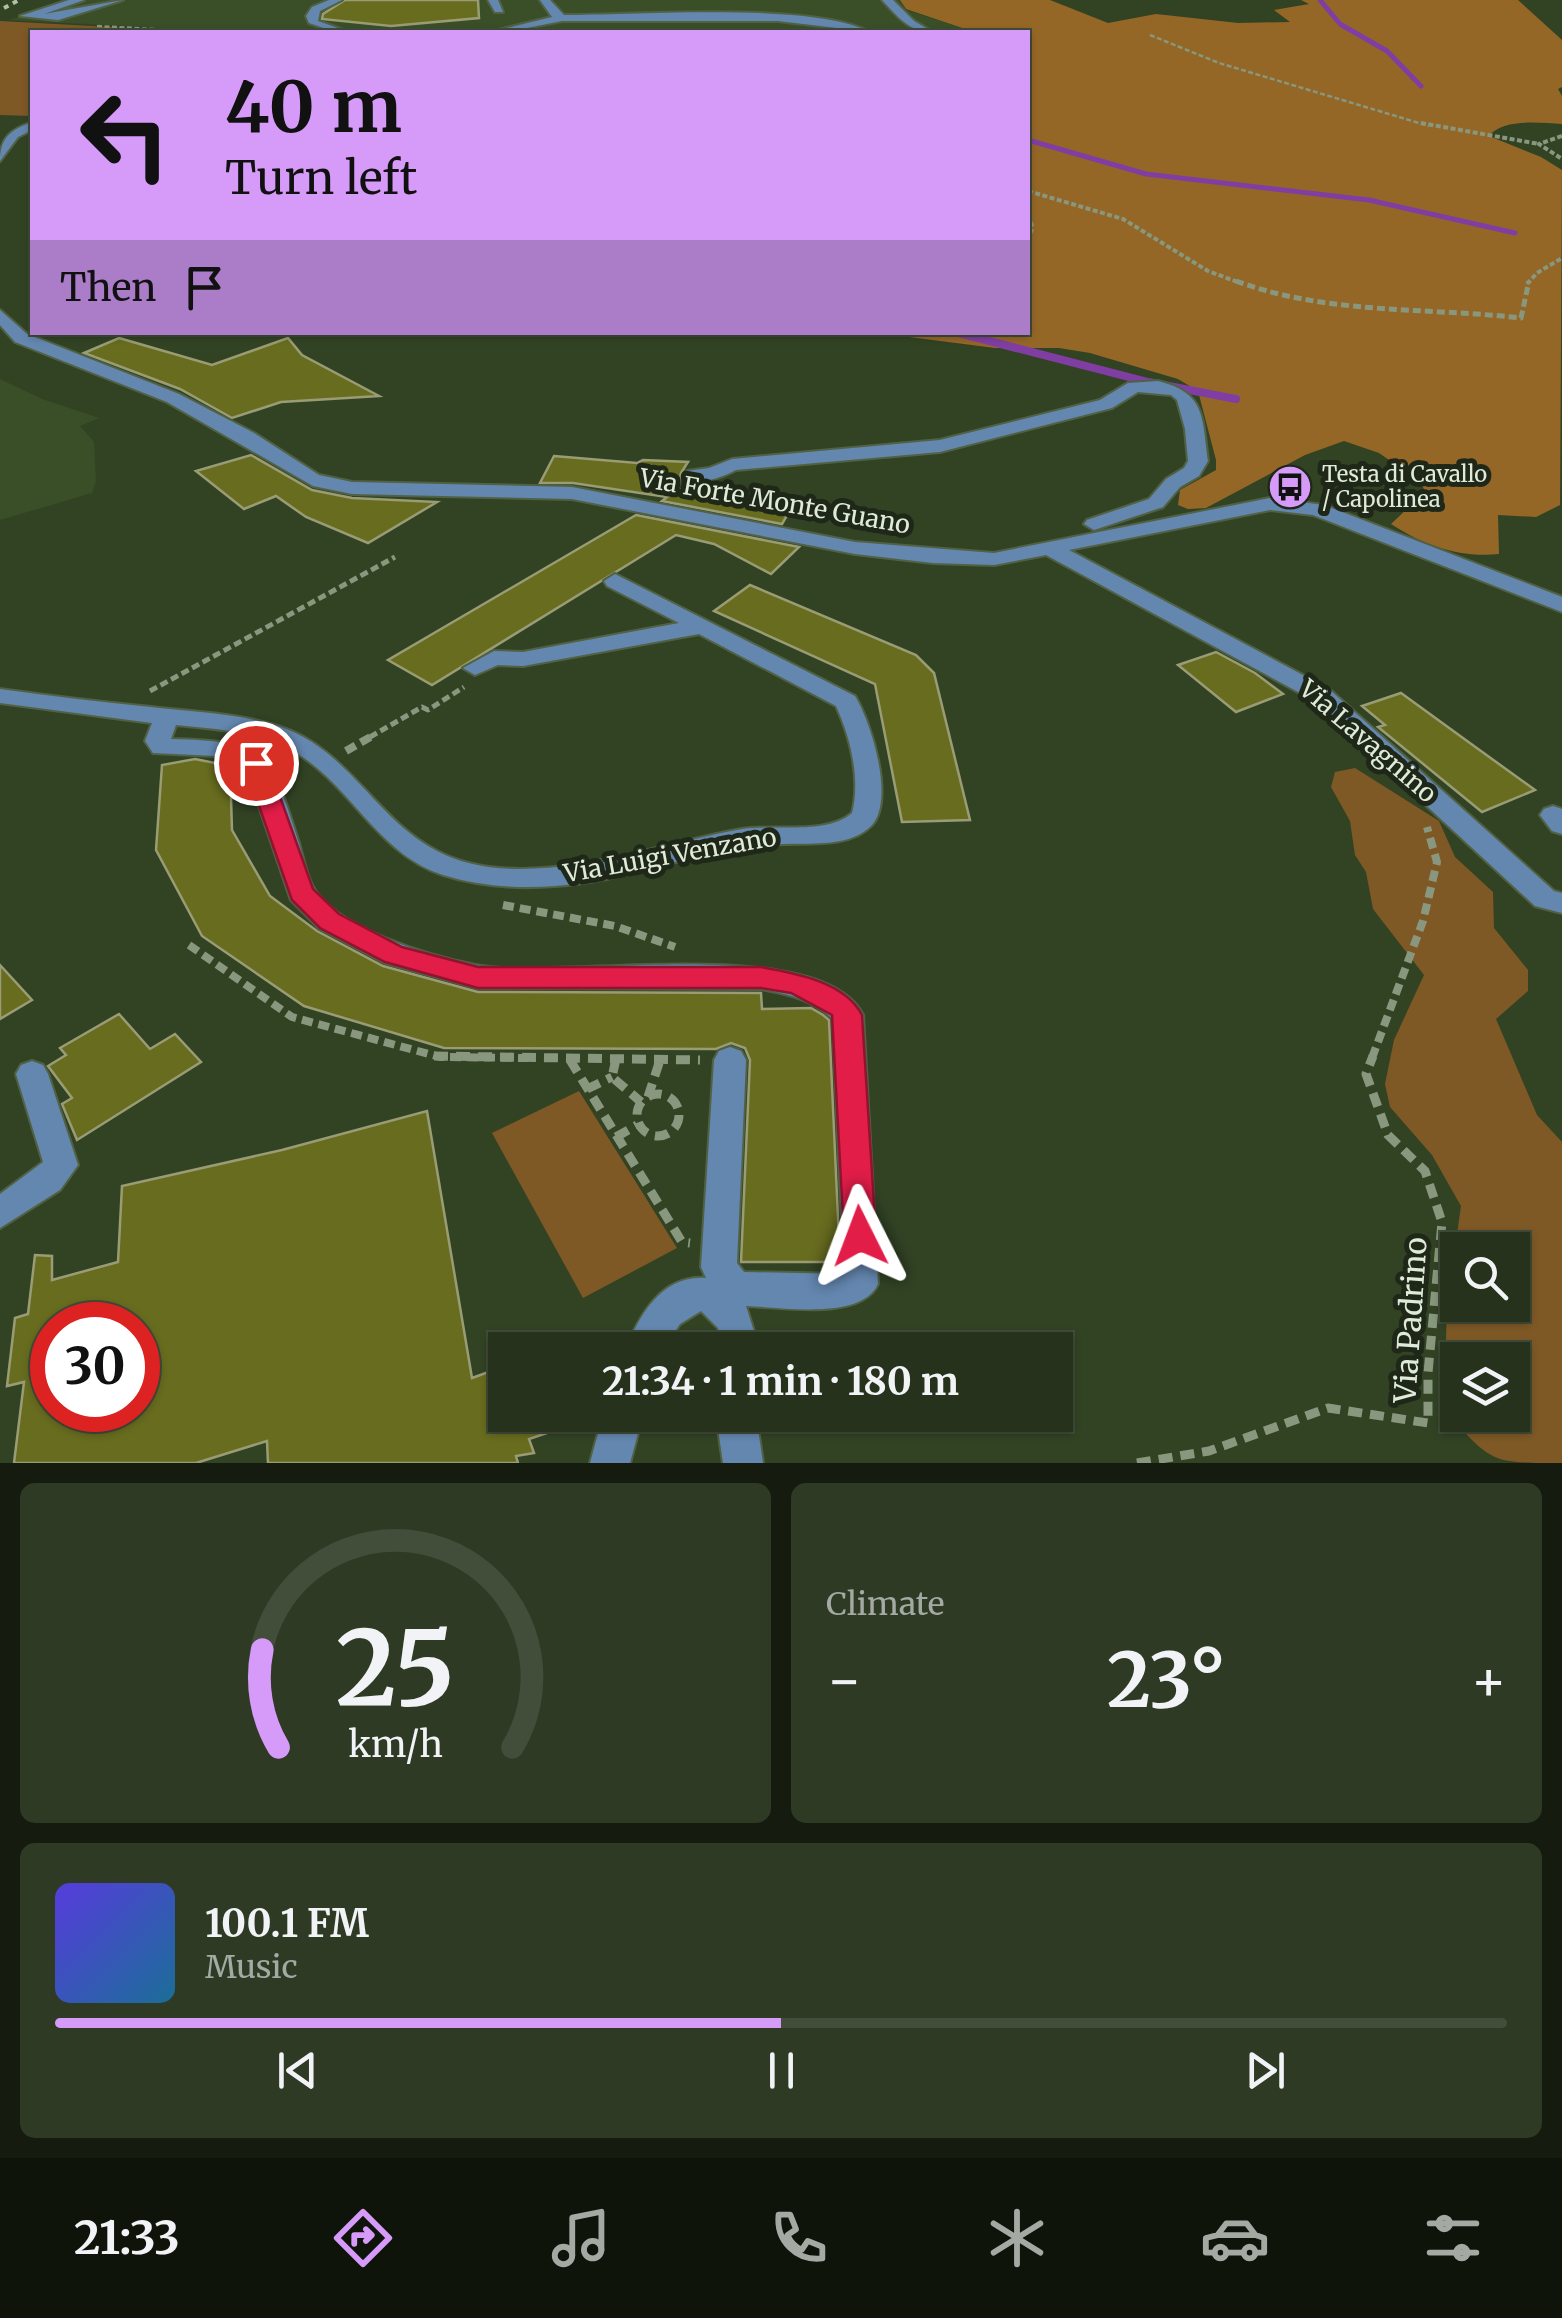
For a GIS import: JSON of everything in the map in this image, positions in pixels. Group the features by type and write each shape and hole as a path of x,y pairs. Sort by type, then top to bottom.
{"street":[{"path":"78,0 20,17 58,18 118,0"},
{"path":"337,0 316,9 311,16 314,23 337,30"},
{"path":"545,0 553,14 562,18"},
{"path":"887,0 910,24 924,30"},
{"path":"599,5 625,17 694,30"},
{"path":"505,30 562,18 625,17 763,18 868,30"},
{"path":"828,23 858,30"},
{"path":"0,130 26,129"},
{"path":"0,157 11,137 26,129"},
{"name":"Via Forte Monte Guano","path":"0,315 20,338 173,398 248,437 313,480 352,488 572,493 855,548 957,559 994,559 1270,504 1292,503 1317,509 1562,605"},
{"path":"694,475 713,474 732,465 940,446 1106,404 1144,385 1173,390 1186,398 1198,461 1192,472 1174,483 1156,503 1046,537 962,550 957,559"},
{"name":"Via Lavagnino","path":"1050,548 1320,694 1545,899 1562,903"},
{"name":"Via Luigi Venzano","path":"0,696 270,732 302,745 322,760 406,842 434,862 490,875 574,875 723,841 846,830 863,818 870,801 856,721 846,701 614,581"},
{"path":"475,668 494,658 523,659 703,626"},
{"path":"166,717 158,740 162,747 216,748 240,753 256,763 301,893 329,921 359,939 440,970 478,977 761,978 797,984 830,998 848,1015 860,1284 849,1291 743,1290 724,1277 719,1267 719,1246 730,1060"},
{"path":"0,1213 56,1173 61,1165 32,1074"},
{"path":"651,1332 689,1296 709,1296 731,1310 740,1332"},
{"path":"610,1463 618,1432"},
{"path":"738,1432 743,1463"}],"path":[{"path":"90,26 170,30"},
{"path":"1150,35 1219,63 1429,126 1539,144 1562,159"},
{"path":"1539,144 1562,136"},
{"path":"1030,192 1123,220 1208,271 1260,290 1353,308 1452,310 1521,318 1525,312 1520,298 1525,283 1539,269 1562,258"},
{"path":"114,711 394,557"},
{"path":"322,760 354,748 422,707 428,710 479,678 523,659"},
{"name":"Via Padrino","path":"1137,1463 1209,1451 1328,1408 1428,1423 1428,1374 1442,1222 1425,1171 1388,1134 1366,1074 1423,920 1437,862 1412,778"},
{"path":"498,904 614,926 701,957 708,966 708,978"},
{"path":"189,945 292,1017 440,1057 730,1060"},
{"path":"569,1059 682,1242 719,1246"},
{"path":"612,1077 616,1059"},
{"path":"644,1100 662,1095 676,1101 681,1119 664,1134 648,1133 637,1126 635,1113 660,1060"},
{"path":"586,1088 612,1077"},
{"path":"612,1077 644,1100"},
{"path":"616,1137 637,1126"}],"shaded area":[{"path":"71,0 900,0 906,10 968,30 202,30 9,20"},
{"path":"900,0 1050,0 1108,23 1156,14 1238,23 1290,22 1274,10 1309,4 1301,0 1518,0 1562,40 1562,87 1558,89 1562,96 1562,124 1512,124 1489,136 1562,170 1560,505 1536,517 1498,515 1499,554 1443,549 1391,524 1425,492 1421,482 1379,453 1344,441 1305,455 1206,508 1188,509 1178,505 1180,490 1216,470 1216,460 1198,391 1178,379 1059,348 995,348 894,335 1030,335 1030,30 968,30 906,9"},
{"path":"0,21 165,30 30,30 30,116 0,115"},
{"path":"0,379 42,399 99,418 80,426 94,442 96,481 92,493 0,520"},
{"path":"1355,768 1439,821 1455,857 1493,892 1494,928 1528,970 1528,991 1496,1019 1537,1115 1562,1142 1562,1463 1505,1460 1484,1450 1464,1432 1530,1432 1530,1342 1446,1342 1446,1322 1530,1322 1530,1232 1457,1232 1461,1206 1432,1155 1390,1107 1385,1084 1394,1040 1424,975 1373,909 1366,872 1355,855 1350,821 1331,787 1335,772"},
{"path":"579,1091 677,1248 583,1298 492,1133"}],"building":[{"path":"345,0 478,0 479,18 391,26 322,19 323,14"},
{"path":"119,338 212,365 288,338 302,355 379,396 281,402 232,418 180,389 84,353"},
{"path":"251,455 312,490 352,498 437,502 368,543 306,517 276,496 244,509 196,471"},
{"path":"554,456 637,463 688,462 681,473 678,491 692,483 736,487 729,504 790,510 782,524 662,501 667,497 573,483 540,483"},
{"path":"636,515 799,547 771,574 714,544 676,535 432,685 388,660"},
{"path":"750,585 916,655 934,673 970,820 902,822 875,684 714,611"},
{"path":"1216,652 1283,694 1236,712 1178,665"},
{"path":"1401,693 1535,790 1482,812 1378,727 1385,725 1362,706"},
{"path":"195,759 230,766 232,830 270,896 317,931 383,966 478,992 761,993 762,1009 811,1008 823,1015 829,1020 840,1262 741,1262 750,1060 745,1048 731,1043 716,1049 444,1048 304,1006 202,936 156,850 162,765"},
{"path":"0,965 32,1000 0,1019"},
{"path":"119,1014 150,1049 175,1034 201,1062 77,1140 62,1104 72,1098 48,1066 66,1055 60,1048"},
{"path":"427,1111 472,1378 488,1372 488,1432 550,1432 529,1439 534,1453 516,1456 518,1463 268,1463 267,1441 196,1463 14,1463 24,1382 7,1386 15,1318 28,1314 35,1255 52,1256 52,1280 118,1262 122,1186 282,1150"}],"waterway":[{"path":"1320,0 1340,24 1387,51 1421,86"},
{"path":"1030,141 1146,174 1369,200 1515,233"},
{"path":"966,335 1148,382 1236,399"}],"railway":[{"path":"4,8 19,0"}],"place":[{"name":"Testa di Cavallo / Capolinea","path":"1290,487"}],"route":[{"path":"256,763 266,782 301,893 329,921 395,955 478,977 761,978 797,984 830,998 848,1015 860,1236"}]}
